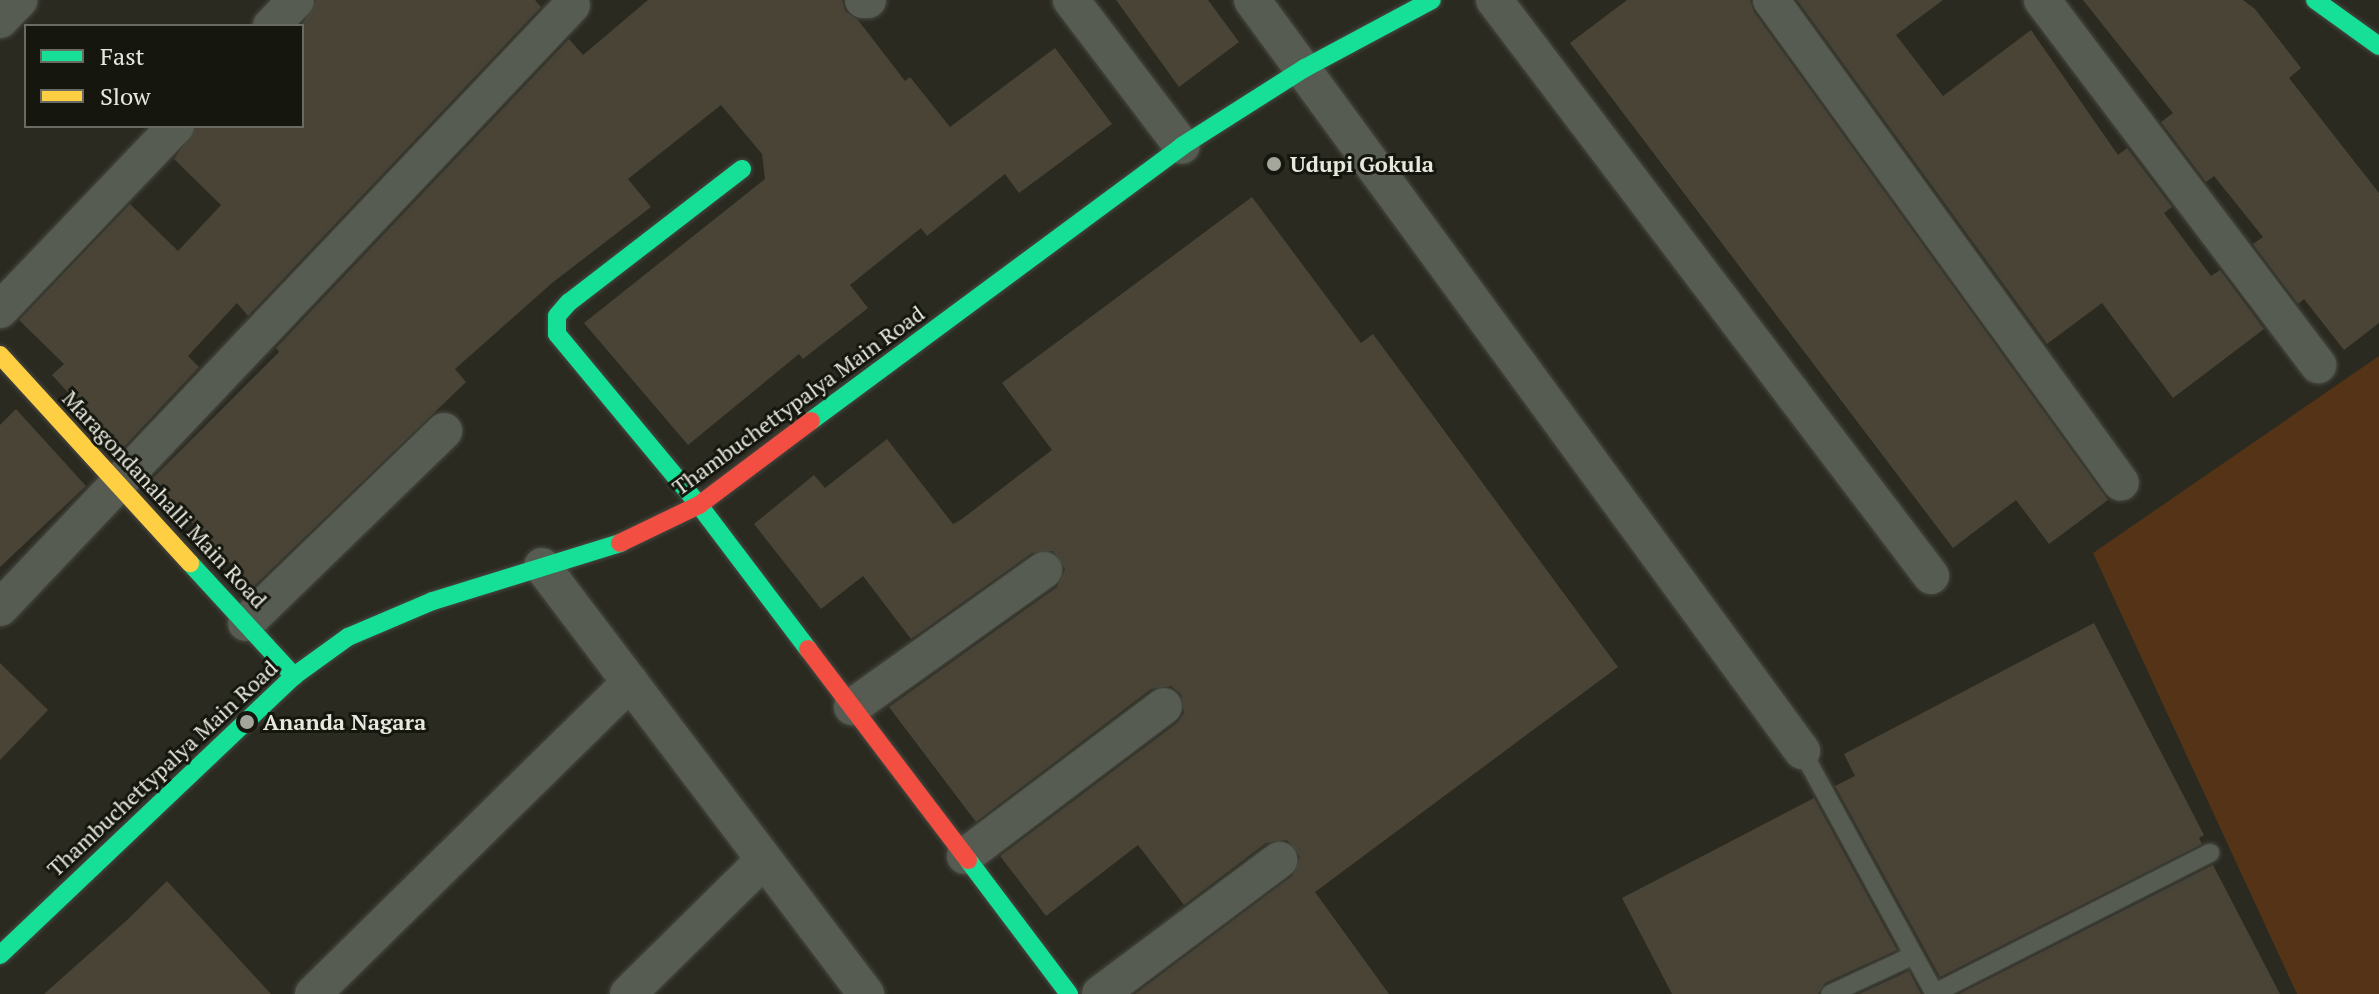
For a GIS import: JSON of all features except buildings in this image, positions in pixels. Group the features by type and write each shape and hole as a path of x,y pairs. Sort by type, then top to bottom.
{"main road":[{"name":"Thambuchettypalya Main Road","path":"0,955 294,676 348,637 391,616 637,538 699,505 1182,146 1305,68 1432,0"},
{"path":"2315,0 2379,46"},
{"path":"742,169 557,316 557,334 699,505 1069,994"},
{"name":"Maragondanahalli Main Road","path":"0,355 294,676"}],"street":[{"path":"0,20 19,0"},
{"path":"273,24 296,0"},
{"path":"1071,0 1182,146"},
{"path":"1252,0 1305,68 1802,751"},
{"path":"1494,0 1931,576"},
{"path":"1771,0 2121,483"},
{"path":"2042,0 2318,365"},
{"path":"0,608 572,5"},
{"path":"0,310 174,128"},
{"path":"246,623 444,431"},
{"path":"542,566 866,994"},
{"path":"852,707 1044,570"},
{"path":"313,994 630,682"},
{"path":"965,856 1164,706"},
{"path":"628,994 764,860"},
{"path":"1100,994 1279,860"}],"lane":[{"path":"1802,751 1935,994 2210,853"},
{"path":"1830,994 1912,956"}],"shaded area":[{"path":"2379,356 2379,994 2297,994 2093,553"}],"traffic: fast":[{"path":"811,421 1182,146 1305,68 1432,0"},
{"path":"2315,0 2379,46"},
{"path":"742,169 569,302 557,316 557,334 699,505 808,649"},
{"path":"0,955 294,676 348,637 433,601 620,543"},
{"path":"190,563 294,676"},
{"path":"968,860 1069,994"}],"traffic: slow":[{"path":"0,355 190,563"}],"traffic: jam":[{"path":"620,543 699,505 811,421"},
{"path":"808,649 968,860"}],"place":[{"name":"Udupi Gokula","path":"1274,164"},
{"name":"Ananda Nagara","path":"247,722"}]}
